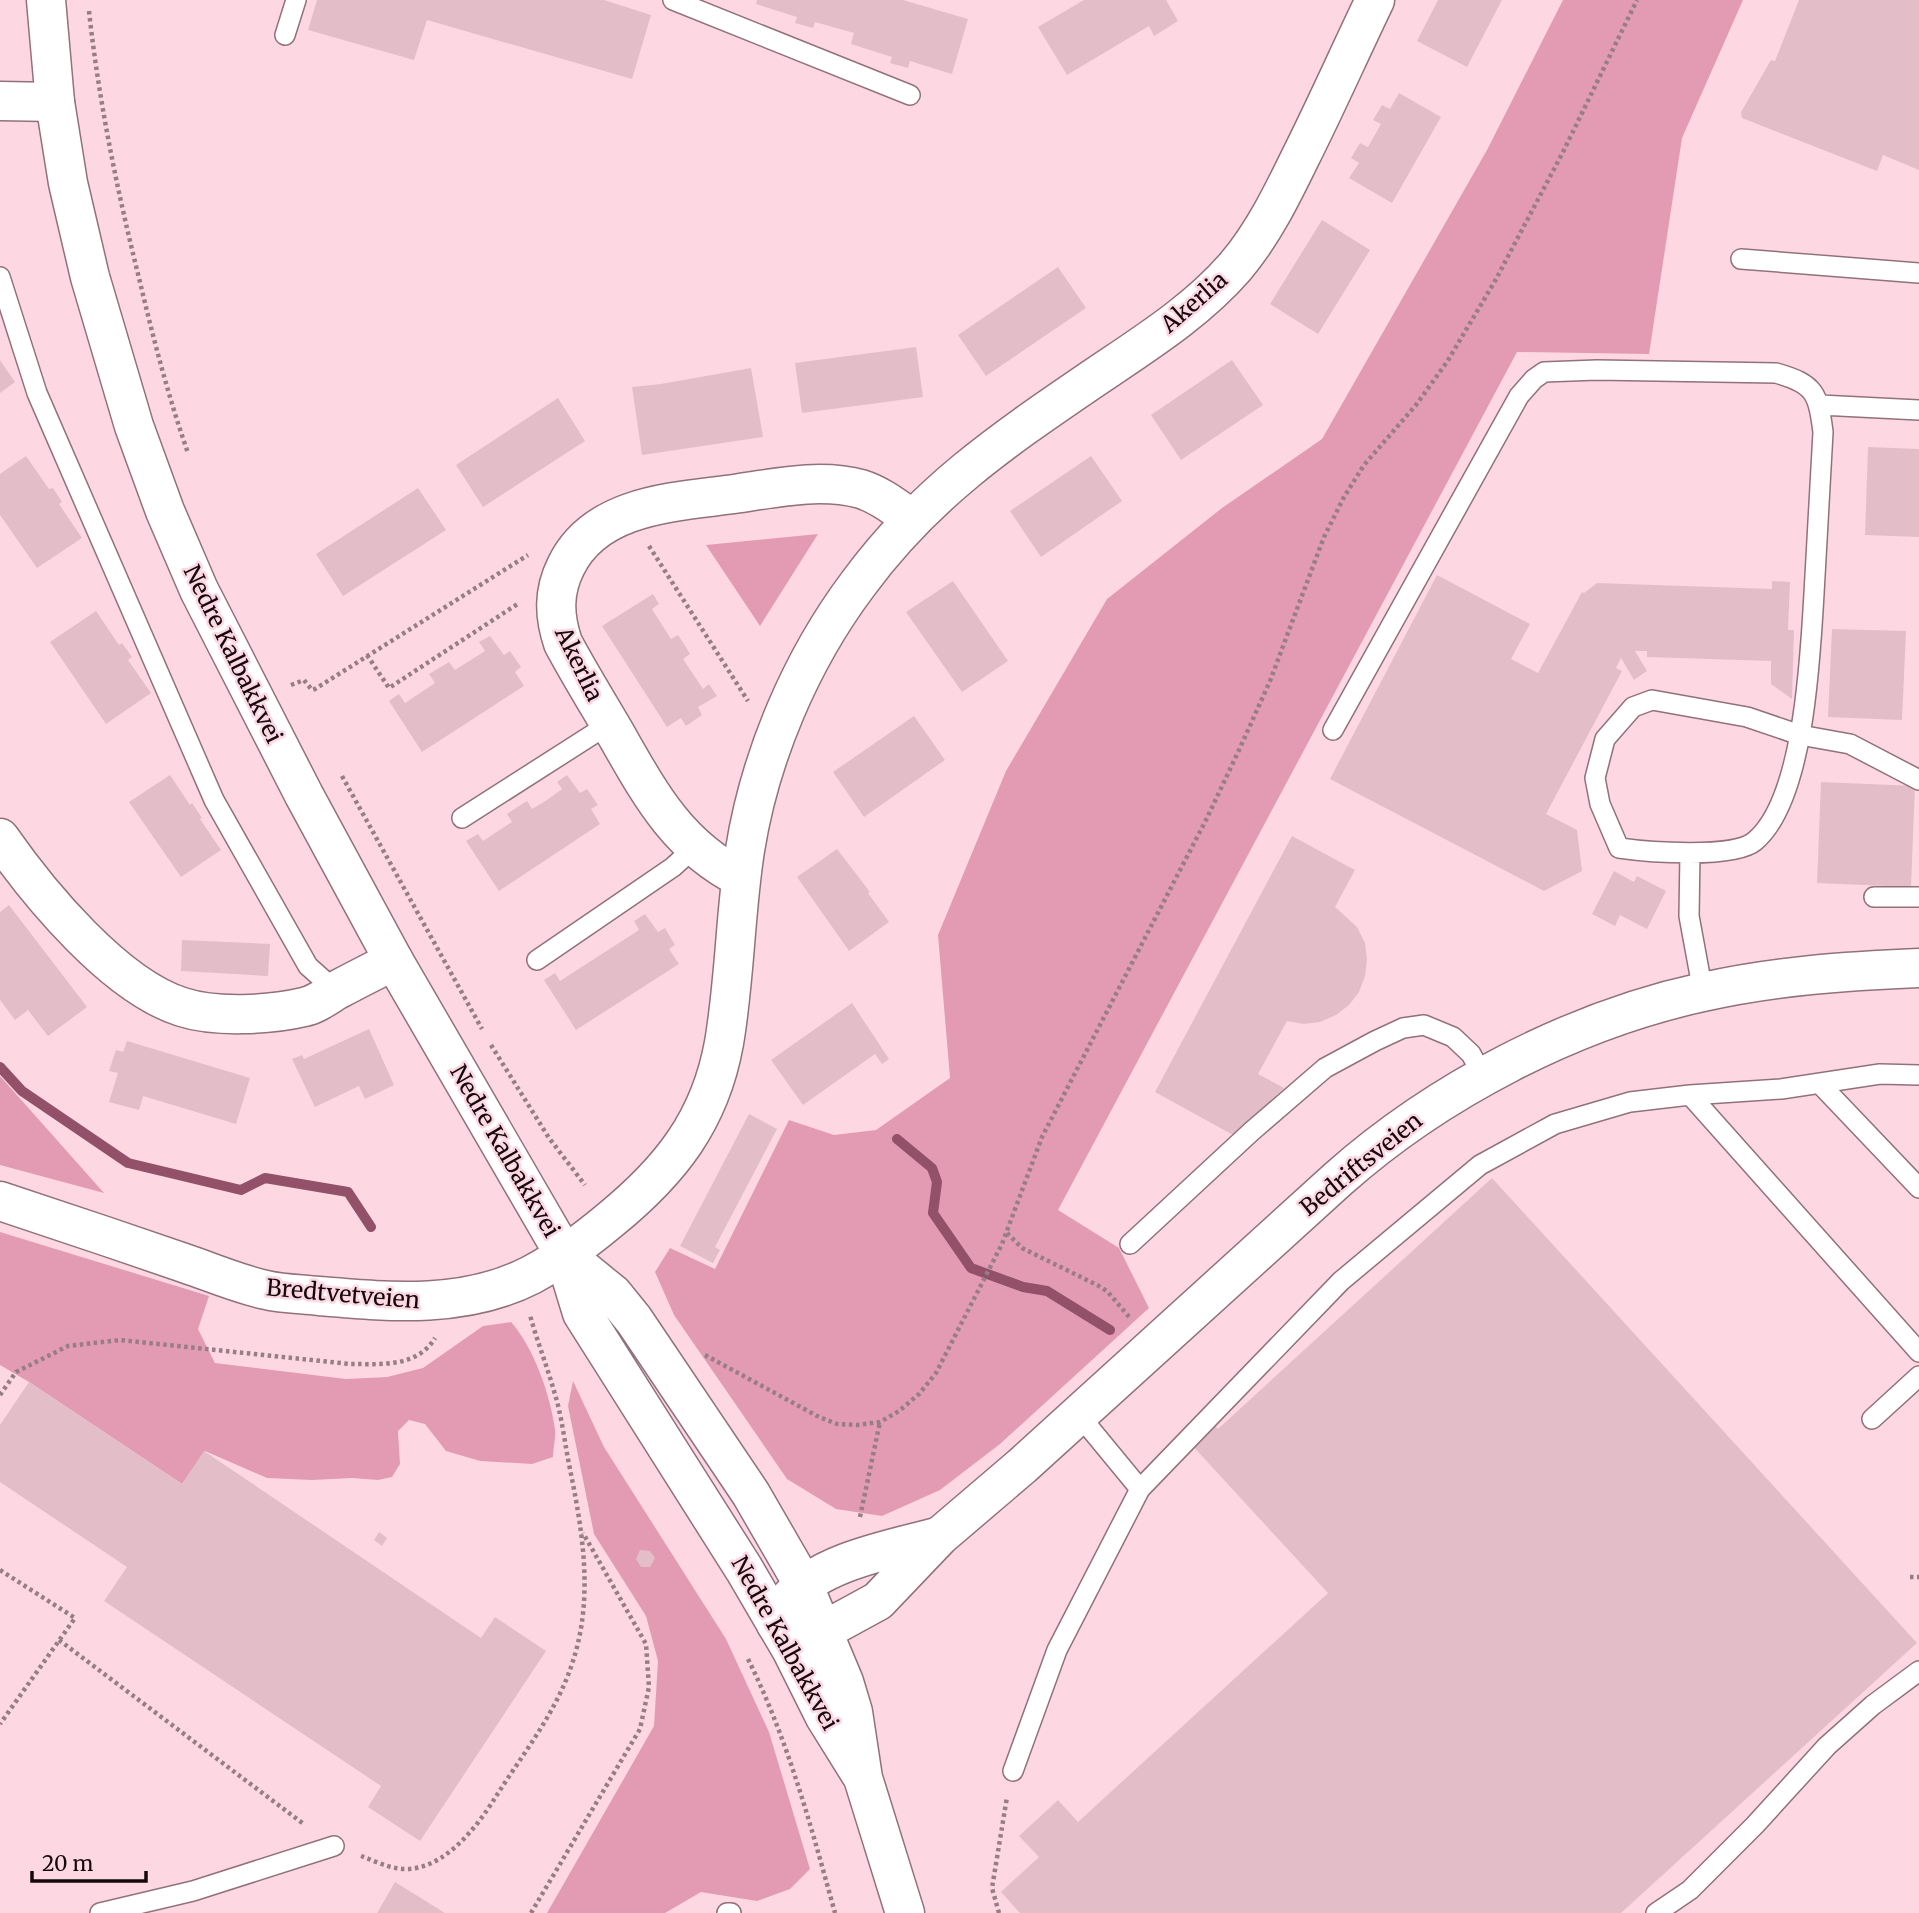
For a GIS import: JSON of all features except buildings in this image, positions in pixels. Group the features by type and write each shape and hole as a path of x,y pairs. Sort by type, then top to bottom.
{"street":[{"name":"Nedre Kalbakkvei","path":"46,0 55,102 68,183 90,277 134,426 165,511 199,590 233,660 394,961 564,1254 582,1313 744,1569 825,1717 863,1778"},
{"name":"Akerlia","path":"564,1254 588,1239 657,1179 697,1123 712,1090 723,1047 741,878 753,812 778,734 801,679 824,635 880,554 912,519 961,473 1017,430 1178,319 1235,267 1279,202 1375,0"},
{"path":"0,101 55,102"},
{"name":"Akerlia","path":"741,878 719,866 695,847 663,813 563,643 556,616 561,576 576,548 588,534 629,512 662,504 798,485 842,485 864,490 912,519"},
{"path":"0,838 23,871 82,936 139,985 182,1007 232,1016 306,1007 394,961"},
{"name":"Bedriftsveien","path":"823,1631 878,1601 940,1536 1079,1415 1371,1149 1434,1105 1516,1060 1626,1013 1703,992 1804,976 1919,968"},
{"name":"Bredtvetveien","path":"0,1201 267,1291 430,1302 475,1294 532,1274 564,1254"},
{"name":"Nedre Kalbakkvei","path":"564,1254 613,1294 634,1320 751,1494 803,1584 853,1712 863,1778 905,1913"},
{"name":"Bedriftsveien","path":"776,1624 787,1601 803,1584 859,1558 940,1536"},
{"path":"776,1624 800,1632 823,1631"}],"lane":[{"path":"285,35 296,0"},
{"path":"673,0 910,95"},
{"path":"1741,259 1919,273"},
{"path":"0,277 37,393 214,800 308,966 336,991"},
{"path":"1333,730 1519,396 1534,379 1544,372 1597,370 1776,373 1801,380 1814,394 1820,405 1823,432 1808,684 1800,735 1783,801 1755,842 1740,848 1690,853 1654,853 1619,848 1600,804 1595,778 1605,740 1633,707 1652,700 1747,717 1800,735 1850,744 1919,780"},
{"path":"1820,405 1919,410"},
{"path":"462,818 610,724"},
{"path":"537,960 673,867 695,847"},
{"path":"1690,853 1689,916 1703,992"},
{"path":"1874,897 1919,897"},
{"path":"1130,1244 1252,1131 1325,1068 1375,1041 1403,1028 1424,1025 1453,1037 1471,1054 1484,1078"},
{"path":"1013,1771 1057,1650 1140,1489 1342,1281 1480,1165 1555,1124 1630,1102 1781,1089 1880,1074 1919,1075"},
{"path":"1819,1084 1919,1188"},
{"path":"1690,1095 1919,1352"},
{"path":"1872,1419 1919,1376"},
{"path":"1079,1415 1140,1489"},
{"path":"1656,1913 1690,1889 1755,1825 1827,1746 1873,1705 1919,1671"},
{"path":"100,1913 193,1891 334,1846"}],"path":[{"path":"88,0 104,127 119,200 153,338 190,458"},
{"path":"697,1352 724,1363 790,1402 837,1424 880,1422 899,1411 919,1394 936,1373 1003,1244 1042,1137 1207,818 1274,669 1324,537 1344,497 1364,465 1416,405 1447,362 1495,281 1563,152 1637,0"},
{"path":"629,512 751,707 764,723 778,734"},
{"path":"291,686 303,680 312,690 522,558 545,548 576,548"},
{"path":"367,655 388,688 534,594 558,589"},
{"path":"285,674 294,692"},
{"path":"338,769 511,1080 549,1138 585,1185"},
{"path":"1007,1233 1021,1248 1108,1292 1138,1326"},
{"path":"60,1640 334,1846 397,1869 420,1866 440,1858 464,1838 485,1813 556,1702 572,1665 583,1621 585,1585 582,1532 555,1394 529,1314"},
{"path":"0,1395 16,1372 68,1346 120,1340 350,1364 383,1364 407,1361 429,1347 439,1331"},
{"path":"858,1526 880,1422"},
{"path":"531,1913 640,1729 649,1687 646,1644 582,1532"},
{"path":"0,1570 75,1618 0,1724"},
{"path":"1910,1577 1919,1577"},
{"path":"744,1649 767,1696 799,1785 835,1913"},
{"path":"999,1913 992,1888 1013,1771"}],"shaded area":[{"path":"1563,0 1743,0 1682,138 1649,354 1517,352 1058,1210 1119,1248 1149,1308 1000,1444 940,1490 882,1516 836,1509 787,1479 674,1315 655,1272 670,1248 715,1269 789,1120 834,1135 876,1130 950,1078 938,935 1006,771 1107,599 1222,508 1322,439 1487,150"},
{"path":"818,534 760,626 706,545"},
{"path":"0,1076 104,1193 0,1165"},
{"path":"0,1232 209,1296 198,1329 215,1363 346,1379 387,1377 423,1368 483,1326 511,1322 534,1358 545,1387 555,1429 553,1457 532,1464 480,1461 446,1451 425,1424 409,1420 398,1431 400,1464 392,1477 378,1480 267,1478 205,1451 182,1484 0,1365"},
{"path":"573,1381 604,1447 726,1639 769,1732 810,1869 790,1889 757,1901 701,1892 665,1913 547,1913 654,1726 658,1661 646,1616 594,1534 568,1406"}],"waterway":[{"path":"0,1067 22,1091 128,1163 241,1190 265,1178 348,1192 371,1227"},
{"path":"897,1139 932,1168 937,1182 933,1213 971,1268 1023,1287 1047,1291 1110,1330"}]}
